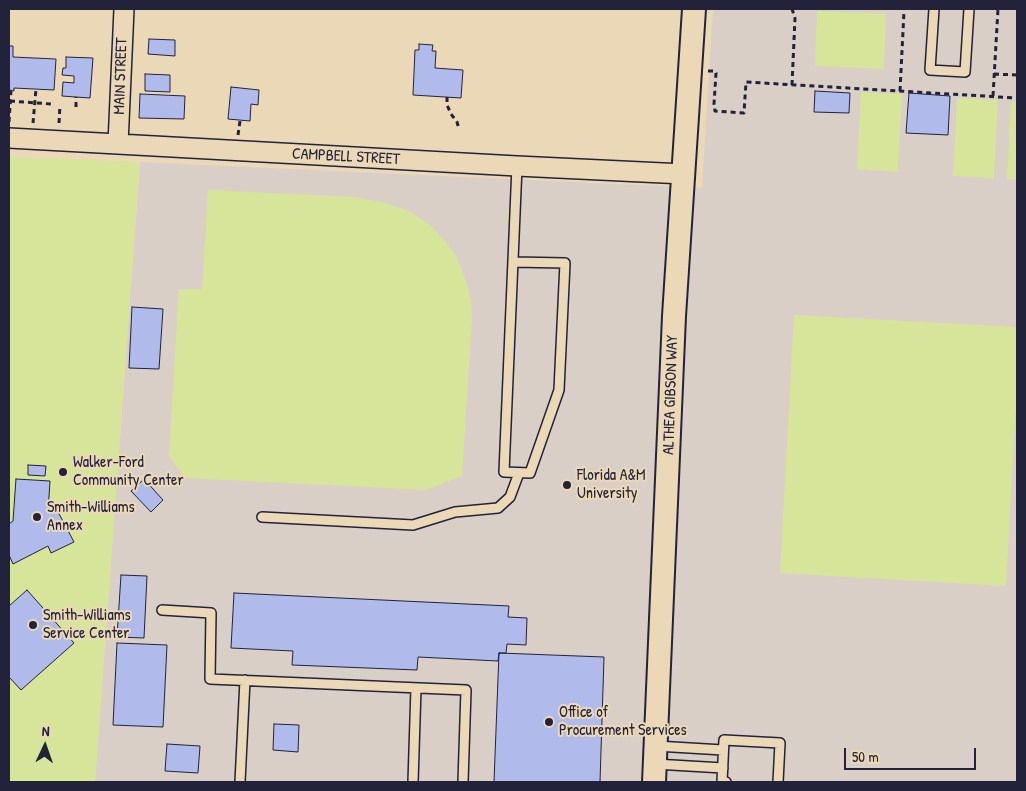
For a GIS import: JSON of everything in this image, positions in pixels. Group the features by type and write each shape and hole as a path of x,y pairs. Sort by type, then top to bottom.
{"street":[{"name":"MAIN STREET","path":"118,144 124,9"},
{"name":"ALTHEA GIBSON WAY","path":"655,764 674,316 694,9"},
{"name":"CAMPBELL STREET","path":"9,138 684,174"}],"lane":[{"path":"934,9 930,70 964,72 969,9"},
{"path":"513,262 565,263 559,390 530,473 504,472 517,166"},
{"path":"262,518 413,525 455,512 498,508 510,497 519,473"},
{"path":"162,610 211,613 210,678 466,690 463,782"},
{"path":"240,782 245,680"},
{"path":"414,782 416,688"},
{"path":"726,782 722,782 724,740 780,743 778,782"},
{"path":"655,764 724,750"},
{"path":"655,764 722,768"}],"path":[{"path":"792,9 795,18 792,85"},
{"path":"993,96 998,9"},
{"path":"900,91 904,11"},
{"path":"706,71 715,71 716,73 714,104 716,112 744,113 746,82 1017,98"},
{"path":"994,74 1017,75"},
{"path":"34,120 36,89"},
{"path":"10,92 10,114"},
{"path":"76,97 76,107"},
{"path":"447,97 447,105 459,129"},
{"path":"10,101 50,104"}],"shaded area":[{"name":"Florida A&M University","path":"713,9 1017,9 1017,782 95,782 140,162 702,188"}],"green space":[{"path":"817,11 886,14 884,69 815,66"},
{"path":"861,92 902,94 898,172 857,169"},
{"path":"957,98 998,100 994,178 953,176"},
{"path":"1011,101 1017,101 1017,179 1007,179"},
{"name":"Walker-Ford Community Center","path":"9,157 140,162 95,782 9,782"},
{"path":"208,190 355,197 381,202 409,211 431,226 445,241 457,258 471,300 472,319 462,476 426,490 185,478 169,456 179,289 202,289"},
{"path":"794,315 1017,327 1017,385 1006,586 780,573"}],"building":[{"path":"149,39 175,40 175,56 148,54"},
{"path":"419,44 433,45 432,51 436,51 435,68 463,70 461,98 413,95 415,50 419,50"},
{"path":"9,46 13,46 13,57 56,59 54,90 14,88 14,91 9,90"},
{"path":"66,57 93,58 90,98 62,96 63,82 74,83 74,76 62,75 63,68 66,68"},
{"path":"145,74 170,75 170,92 145,91"},
{"path":"231,87 259,90 258,105 251,104 250,121 228,119"},
{"path":"815,91 850,93 849,113 814,112"},
{"path":"909,93 950,96 948,135 906,133"},
{"path":"140,94 185,96 184,119 139,118"},
{"path":"132,307 163,309 159,369 129,368"},
{"path":"28,465 46,466 45,476 28,475"},
{"name":"Smith-Williams Annex","path":"16,479 50,481 48,512 56,508 74,542 51,553 48,546 13,564 9,555 9,524 13,521"},
{"path":"144,479 163,500 151,512 131,491"},
{"path":"121,575 147,576 144,638 117,637"},
{"name":"Smith-Williams Service Center","path":"27,590 74,643 21,690 9,677 9,606"},
{"path":"234,593 509,606 508,617 527,618 526,645 507,644 506,653 499,653 498,661 418,657 417,670 292,665 293,651 231,648"},
{"path":"117,643 167,645 163,727 113,725"},
{"name":"Office of Procurement Services","path":"499,653 604,657 600,782 494,782"},
{"path":"274,724 299,725 298,752 273,750"},
{"path":"167,744 200,746 198,773 165,771"}],"place":[{"name":"Walker-Ford Community Center","path":"63,472"},
{"name":"Florida A&M University","path":"567,485"},
{"name":"Smith-Williams Annex","path":"37,517"},
{"name":"Smith-Williams Service Center","path":"33,625"},
{"name":"Office of Procurement Services","path":"549,722"}]}
